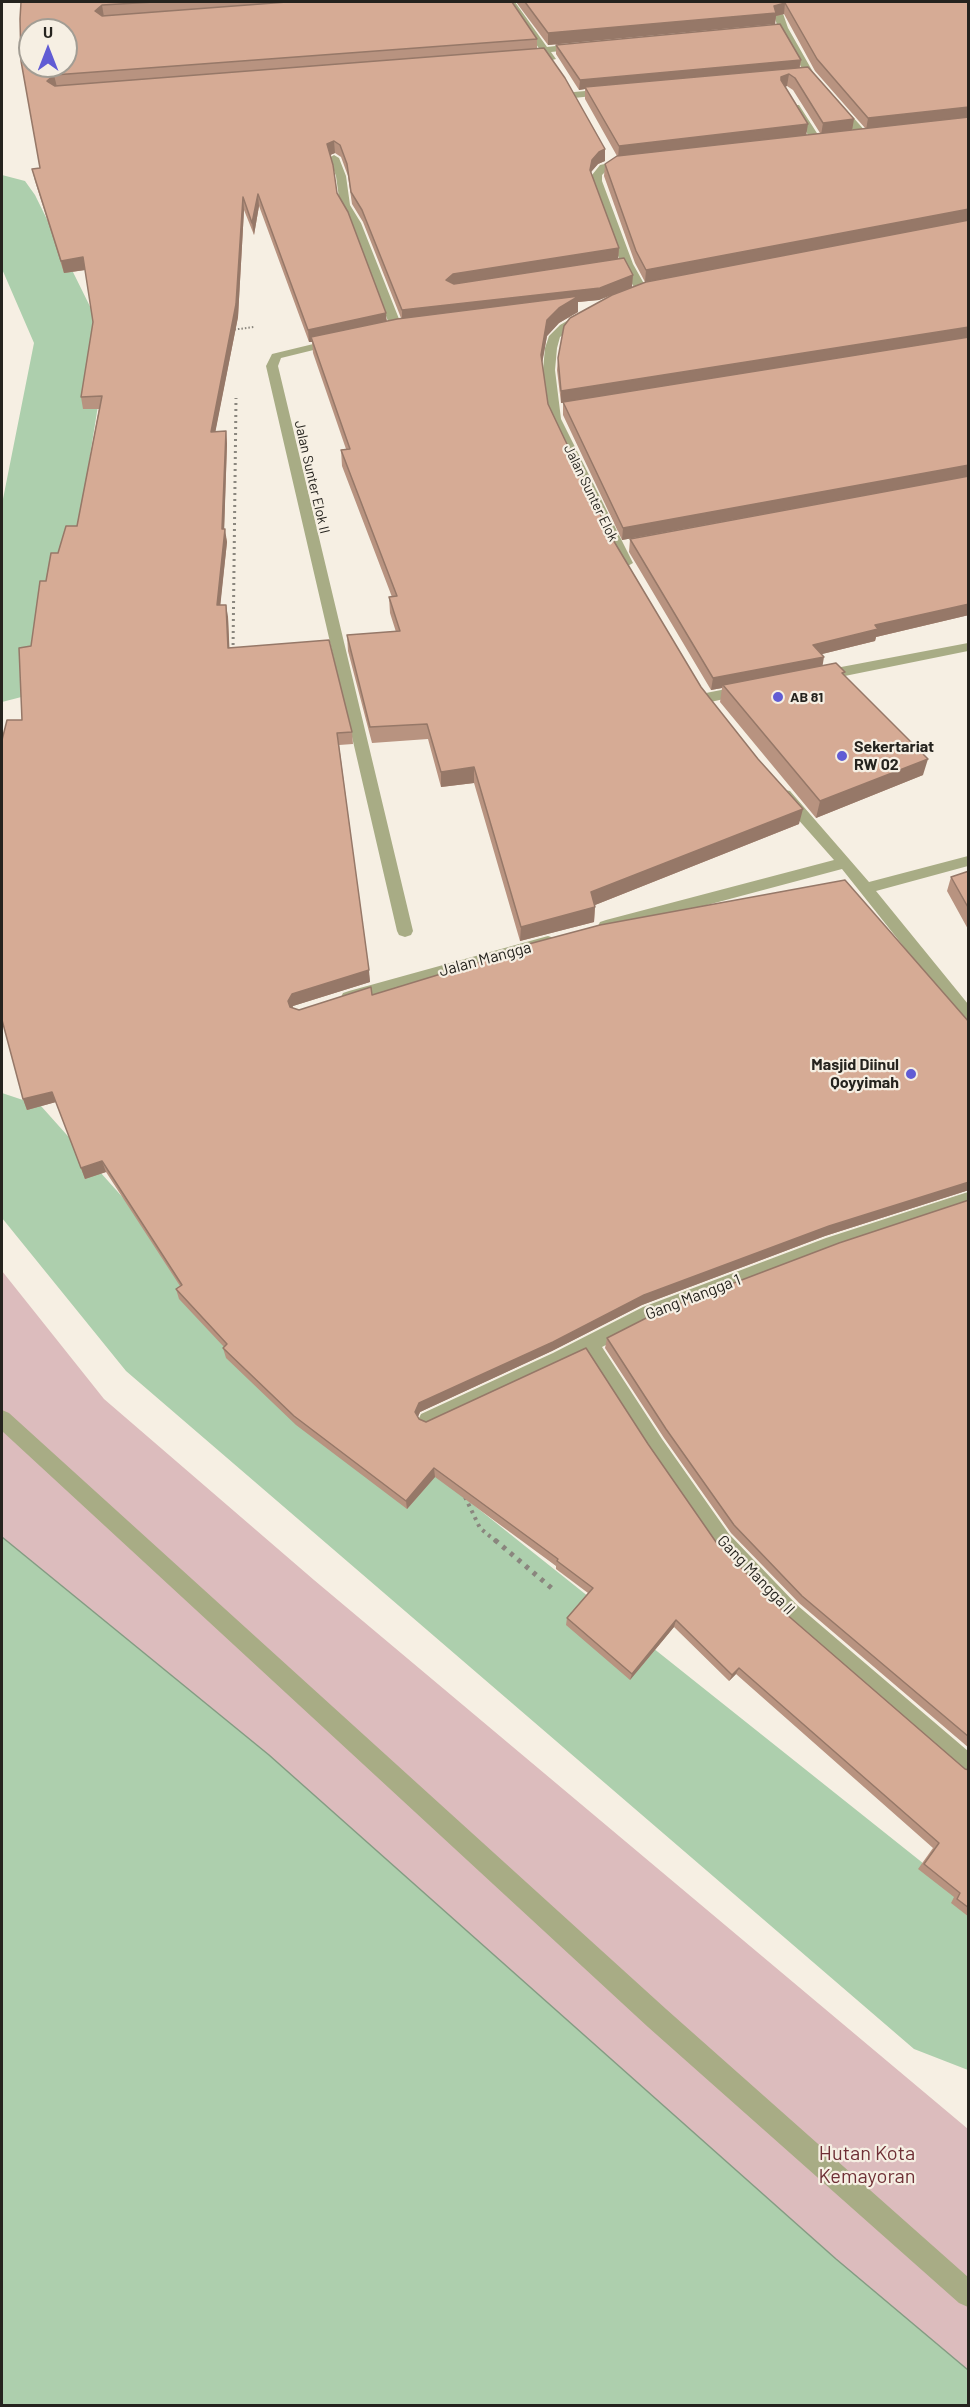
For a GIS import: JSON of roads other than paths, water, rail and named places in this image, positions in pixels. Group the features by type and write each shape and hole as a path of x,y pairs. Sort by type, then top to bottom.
{"street":[{"path":"511,2 555,65"},
{"path":"779,3 778,28 809,73 863,135"},
{"path":"545,53 588,46"},
{"path":"797,74 809,73"},
{"path":"580,105 573,92 613,92"},
{"path":"792,100 812,142 829,140"},
{"path":"852,137 875,134"},
{"path":"334,158 345,205 356,223 397,329"},
{"path":"636,161 611,158 600,170 597,181 622,265 642,289"},
{"name":"Jalan Sunter Elok","path":"571,307 597,306 564,327 555,336 549,370 559,409 555,419 623,547 635,578"},
{"name":"Jalan Sunter Elok II","path":"351,338 283,353 276,356 272,366 405,931"},
{"path":"808,678 969,647"},
{"path":"706,698 763,687"},
{"path":"777,786 866,888 969,1015"},
{"path":"866,888 969,861"},
{"path":"592,930 845,863"},
{"name":"Jalan Mangga","path":"331,1003 569,936"},
{"name":"Gang Mangga 1","path":"428,1420 590,1344 650,1313 832,1244 969,1200"},
{"name":"Gang Mangga II","path":"590,1344 655,1445 722,1541 790,1611 969,1765"},
{"path":"2,1419 657,2018 969,2294"}],"waterway":[{"path":"2,195 71,343 27,587 2,673"},
{"path":"2,1138 168,1333 968,1995"}],"place":[{"name":"AB 81","path":"778,697"},
{"name":"Sekertariat RW 02","path":"842,756"},
{"name":"Masjid Diinul Qoyyimah","path":"911,1074"}],"park label":[{"name":"Hutan Kota Kemayoran","path":"867,2164"}]}
